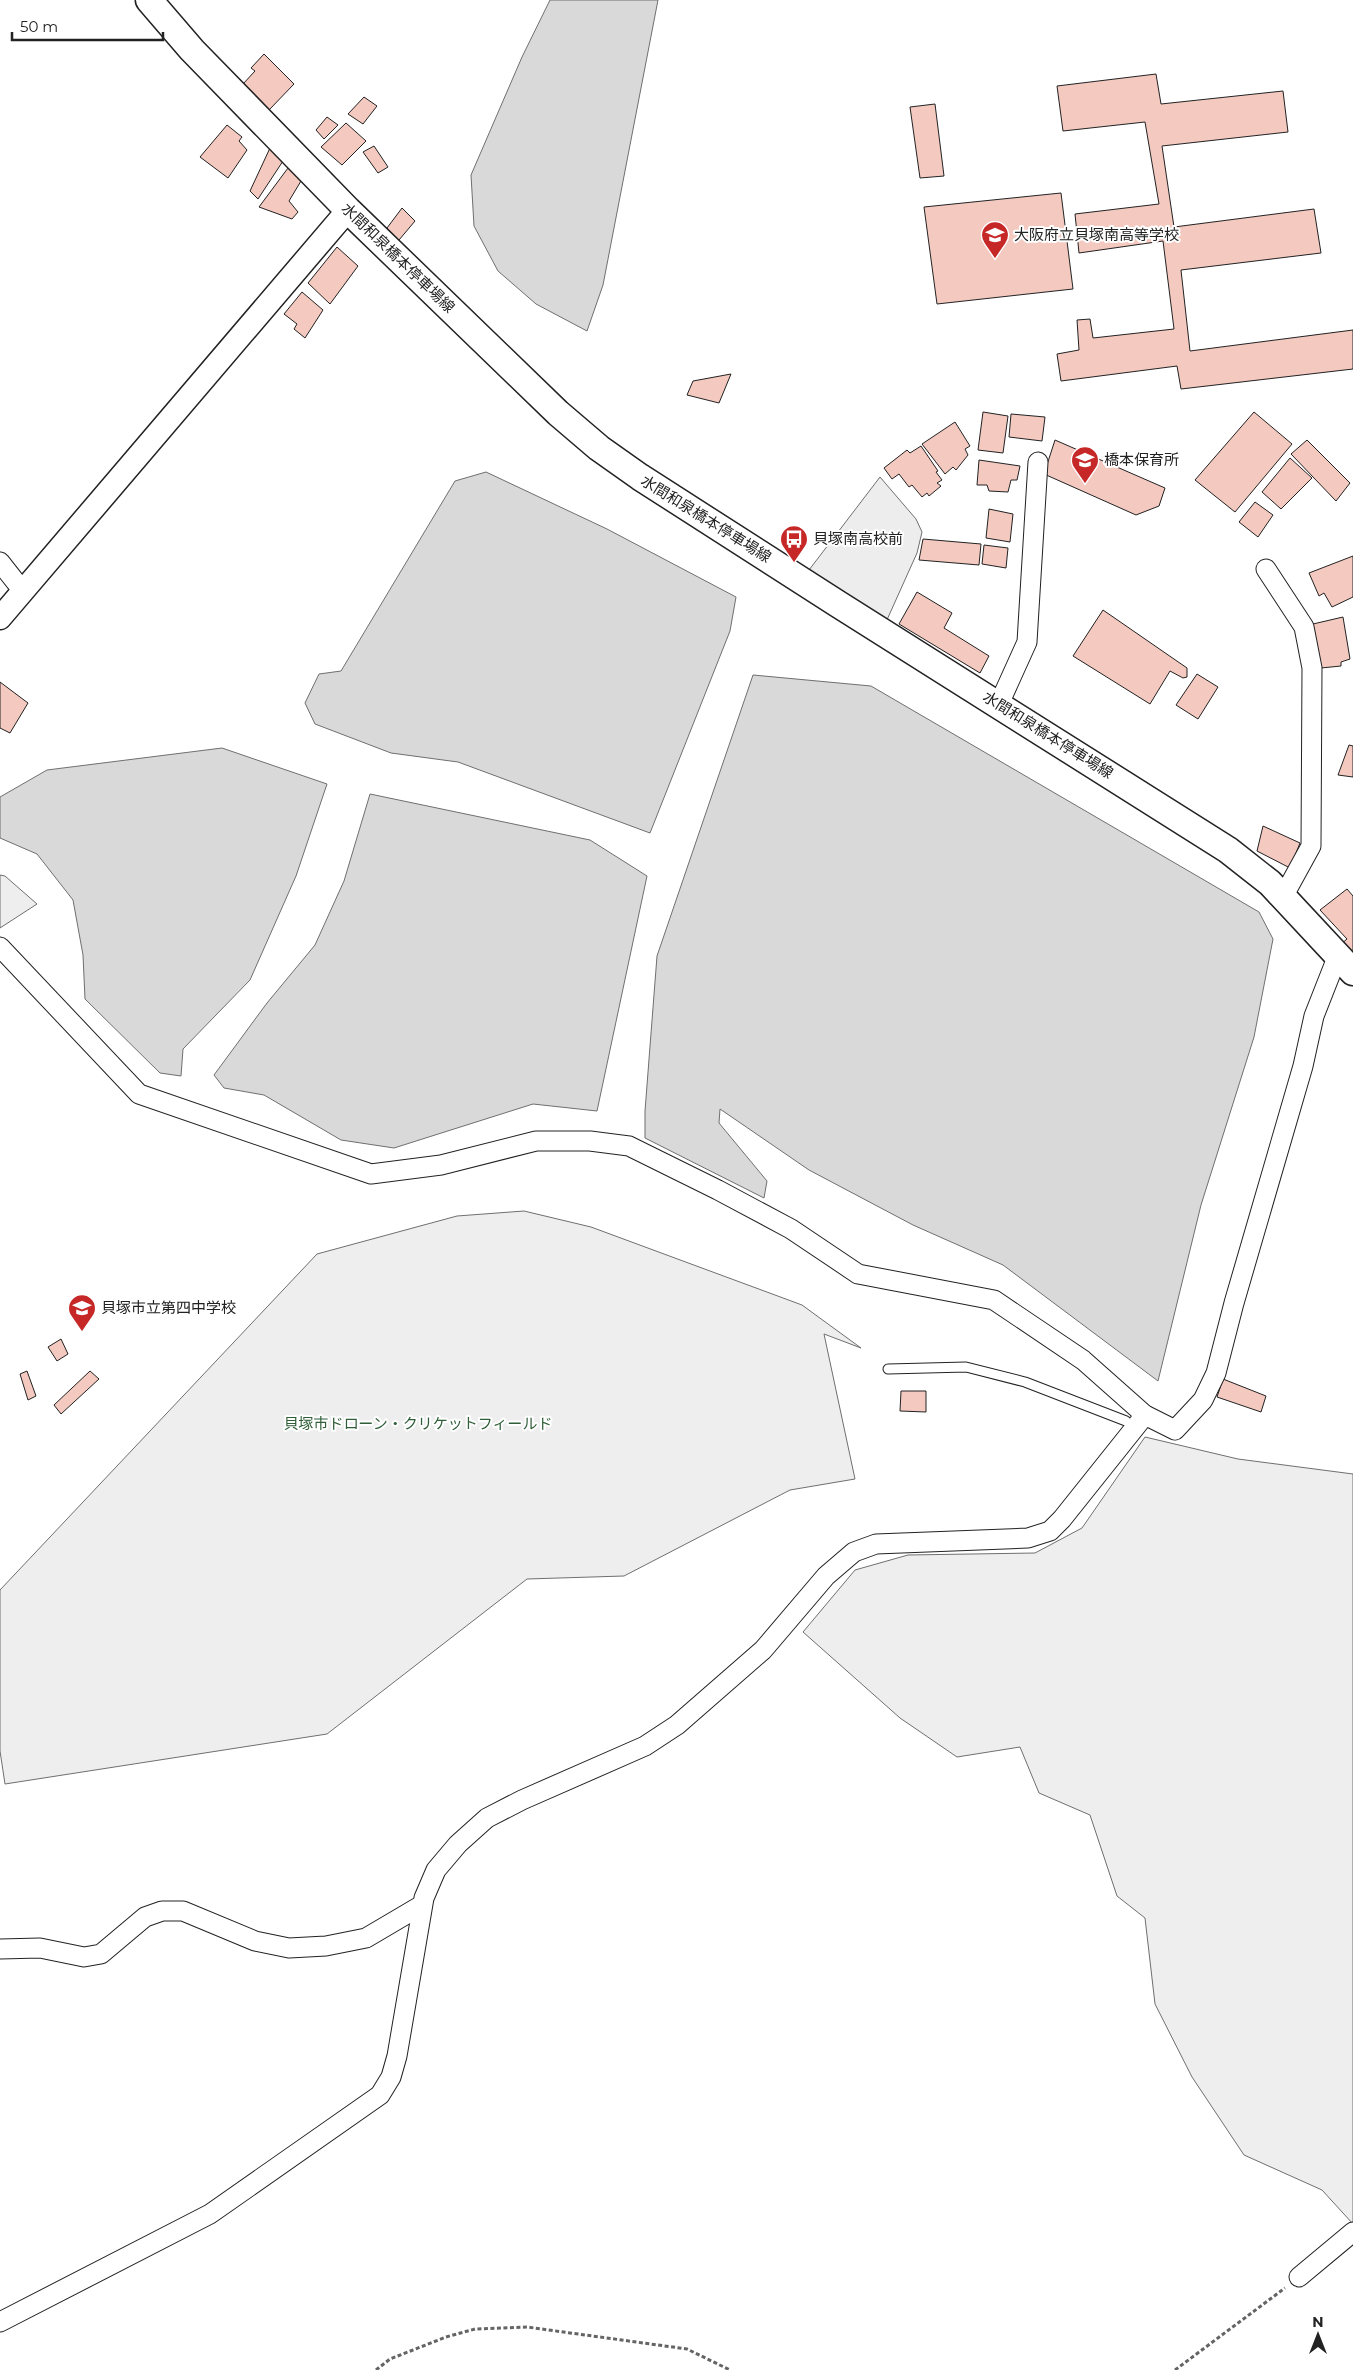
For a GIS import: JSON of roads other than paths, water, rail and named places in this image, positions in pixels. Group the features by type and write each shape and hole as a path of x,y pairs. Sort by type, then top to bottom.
{"main road":[{"name":"水間和泉橋本停車場線","path":"149,0 192,50 348,210 396,254 558,413 599,448 663,492 1228,850 1252,867 1284,897 1346,964"}],"street":[{"path":"0,618 348,210"},
{"path":"999,704 1027,642 1038,462"},
{"path":"0,562 22,590"},
{"path":"1266,569 1304,627 1312,668 1310,846 1284,897"},
{"path":"0,947 139,1094 371,1174 441,1165 536,1141 590,1141 629,1146 791,1229 858,1274 994,1300 1083,1360 1144,1415 1175,1430 1203,1400 1216,1373 1234,1303 1303,1066 1314,1016 1346,964"},
{"path":"0,2322 210,2214 380,2096 391,2077 397,2056 422,1905 436,1870 458,1844 487,1818 522,1800 645,1746 677,1725 763,1650 826,1576 854,1552 876,1544 1028,1538 1050,1530 1062,1519 1144,1415"},
{"path":"0,1949 40,1948 84,1957 101,1954 145,1917 162,1911 182,1911 255,1941 289,1948 326,1946 366,1938 422,1905"},
{"path":"1299,2277 1353,2232"}],"lane":[{"path":"888,1369 966,1367 1025,1382 1126,1421"}],"place":[{"name":"大阪府立貝塚南高等学校","path":"995,259"},
{"name":"橋本保育所","path":"1085,484"},
{"name":"貝塚南高校前","path":"794,563"},
{"name":"貝塚市立第四中学校","path":"82,1332"}],"park label":[{"name":"貝塚市ドローン・クリケットフィールド","path":"418,1424"}]}
